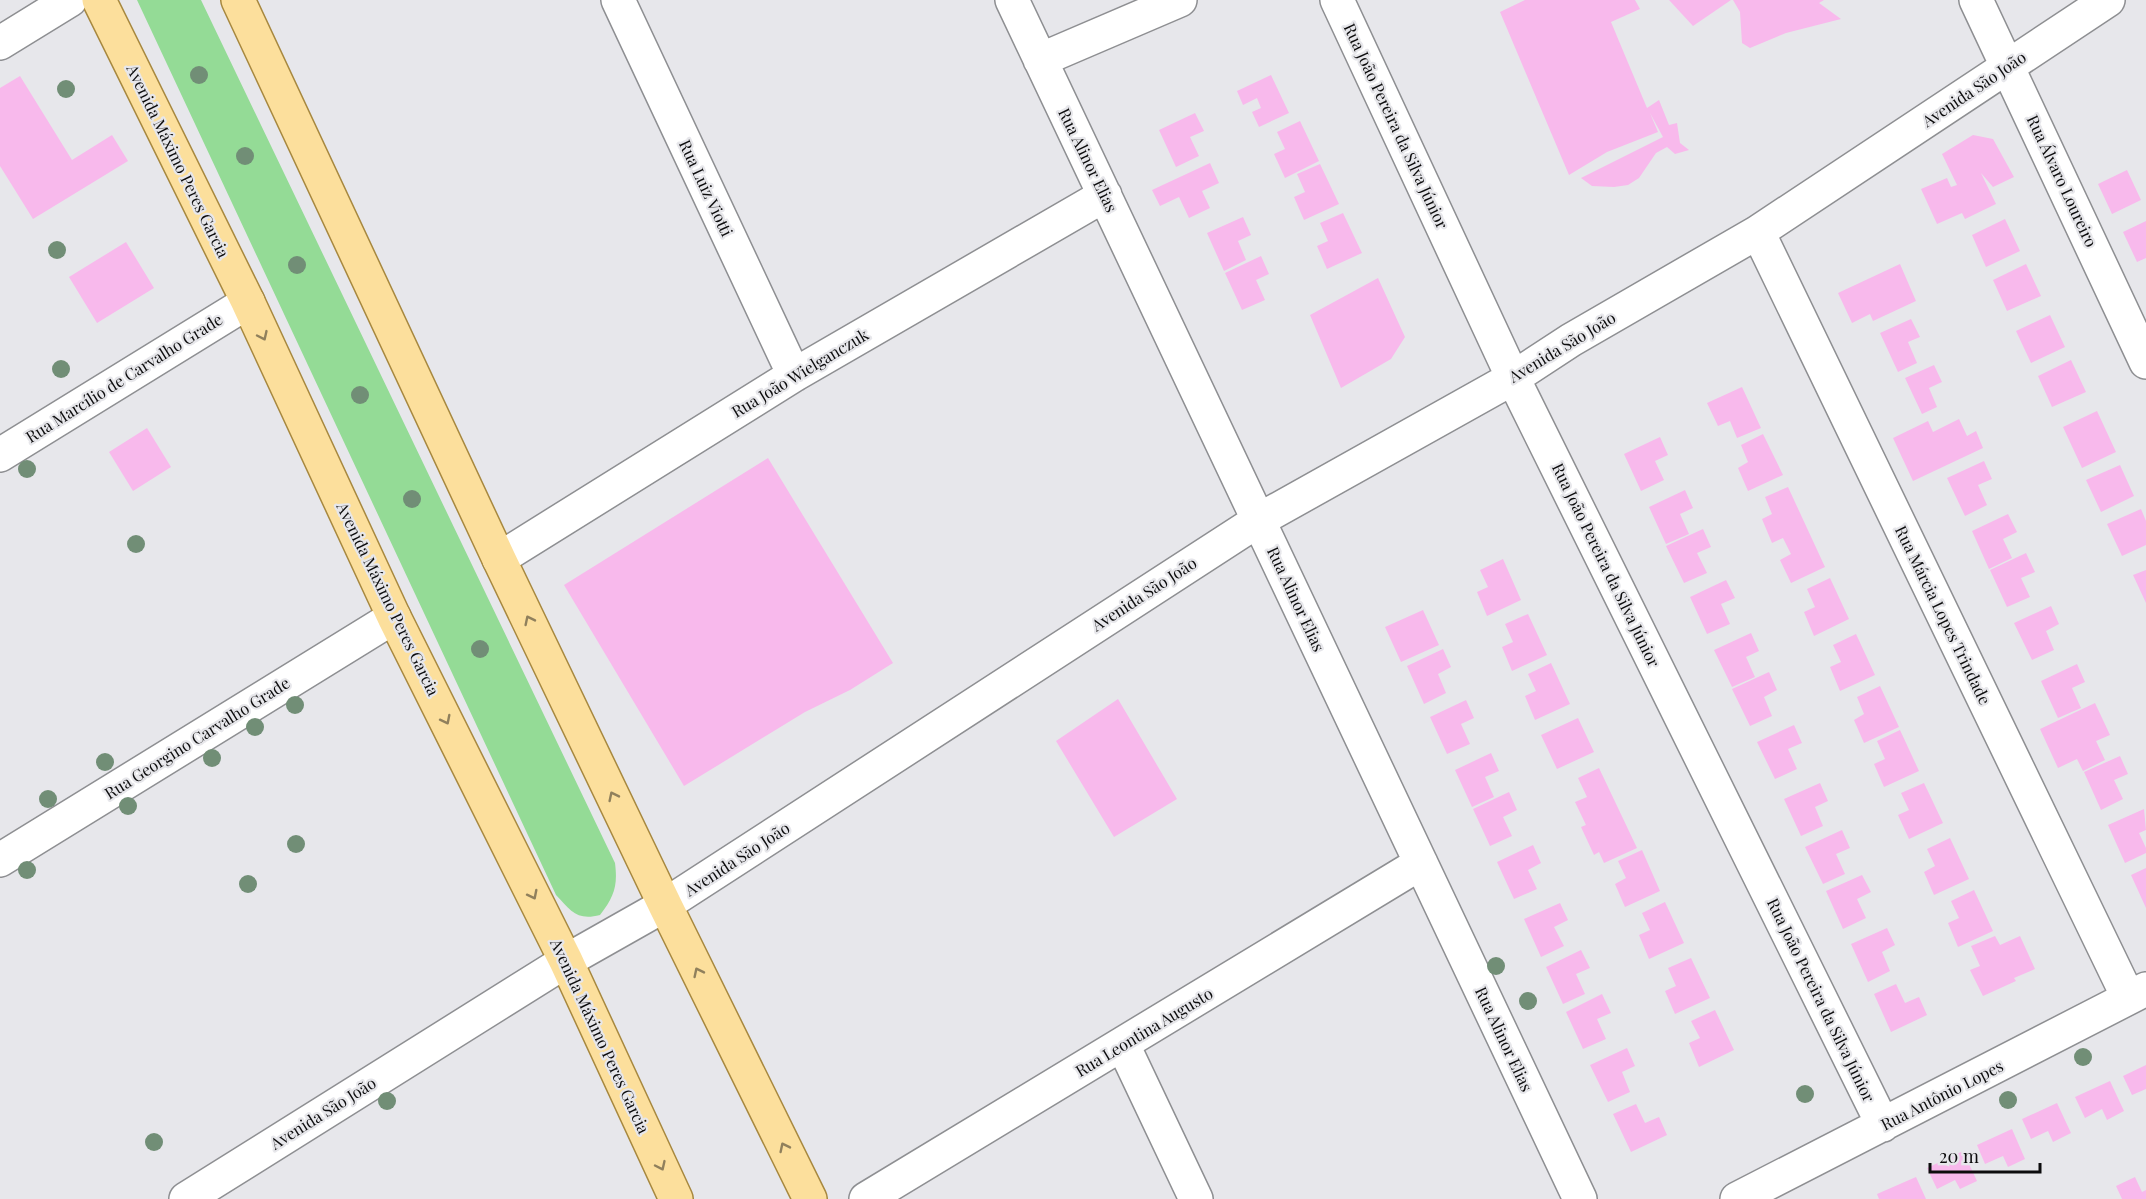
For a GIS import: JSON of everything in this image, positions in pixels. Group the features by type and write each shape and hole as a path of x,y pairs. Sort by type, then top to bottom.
{"main road":[{"name":"Avenida Máximo Peres Garcia","path":"99,0 248,302 394,617 566,961 676,1199"},
{"path":"238,0 665,905 810,1199"}],"street":[{"path":"0,43 70,0"},
{"name":"Rua Luiz Viotti","path":"618,0 794,375"},
{"name":"Rua Alinor Elias","path":"1012,0 1580,1199"},
{"path":"1040,60 1180,0"},
{"name":"Rua João Pereira da Silva Júnior","path":"1337,0 1513,378 1883,1125"},
{"name":"Rua Álvaro Loureiro","path":"1976,0 2146,362"},
{"name":"Avenida São João","path":"186,1199 566,961 665,905 1259,520 1513,378 1571,340 1758,232 2109,0"},
{"name":"Rua João Wielganczuk","path":"500,559 794,375 1106,195"},
{"name":"Rua Márcia Lopes Trindade","path":"1758,232 2137,993"},
{"name":"Rua Marcílio de Carvalho Grade","path":"0,455 248,302"},
{"name":"Rua Georgino Carvalho Grade","path":"0,860 394,617"},
{"name":"Rua Leontina Augusto","path":"866,1199 1421,863"},
{"name":"Rua Antônio Lopes","path":"1737,1199 2137,993"},
{"path":"1123,1045 1196,1199"}],"green space":[{"path":"137,0 201,0 615,863 614,891 600,915 580,916 570,910 556,895"}],"building":[{"path":"1525,0 1635,0 1640,9 1611,22 1647,108 1659,100 1669,125 1677,123 1680,143 1689,150 1675,154 1667,147 1656,153 1639,178 1628,185 1592,186 1581,178 1663,137 1650,113 1658,132 1607,152 1569,175 1500,12"},
{"path":"1669,0 1731,0 1693,26"},
{"path":"1733,0 1824,0 1819,3 1841,19 1786,33 1750,48 1742,43 1740,12"},
{"path":"1271,75 1289,113 1259,127 1252,112 1261,108 1257,98 1243,105 1237,91"},
{"path":"20,76 72,160 112,135 128,161 33,219 0,166 0,88"},
{"path":"1195,113 1204,131 1190,137 1199,156 1176,167 1159,130"},
{"path":"1300,121 1319,161 1285,178 1274,154 1285,149 1277,132"},
{"path":"1973,135 1993,139 2014,177 1993,187 1981,173 1996,204 1965,219 1962,213 1937,224 1921,189 1947,178 1951,187 1957,185 1942,154"},
{"path":"1210,163 1219,183 1202,191 1210,208 1189,218 1179,197 1160,206 1152,190"},
{"path":"1320,164 1339,204 1304,220 1294,197 1305,192 1297,174"},
{"path":"2127,170 2141,200 2112,214 2098,184"},
{"path":"1343,213 1362,253 1327,269 1317,246 1328,241 1320,223"},
{"path":"1243,217 1251,235 1238,241 1246,260 1224,271 1207,233"},
{"path":"2005,219 2020,251 1986,267 1972,235"},
{"path":"2146,221 2146,258 2137,262 2123,232"},
{"path":"126,242 154,288 97,323 69,277"},
{"path":"1261,256 1269,274 1256,280 1265,300 1242,310 1225,273"},
{"path":"1900,264 1916,301 1873,321 1870,314 1852,323 1838,293"},
{"path":"2026,264 2041,296 2007,311 1993,280"},
{"path":"1378,278 1405,337 1391,359 1341,388 1310,315"},
{"path":"2050,315 2065,347 2031,363 2016,331"},
{"path":"1911,319 1920,337 1908,342 1917,363 1898,372 1880,333"},
{"path":"2071,360 2086,392 2052,407 2038,376"},
{"path":"1934,365 1942,382 1929,388 1937,407 1922,414 1905,378"},
{"path":"1742,387 1761,428 1737,438 1730,421 1718,426 1707,403"},
{"path":"2097,411 2116,452 2082,468 2063,427"},
{"path":"1959,419 1967,436 1976,431 1983,448 1913,481 1893,438 1928,421 1933,432"},
{"path":"147,428 171,467 133,491 109,452"},
{"path":"1763,434 1783,475 1748,491 1738,468 1748,462 1741,445"},
{"path":"1660,437 1668,455 1655,461 1664,480 1641,491 1624,454"},
{"path":"768,458 893,663 850,690 805,712 684,786 564,585"},
{"path":"1984,461 1992,479 1978,485 1987,505 1965,516 1947,478"},
{"path":"2120,465 2134,496 2101,512 2086,480"},
{"path":"1788,487 1825,567 1791,583 1780,560 1791,554 1783,538 1772,543 1762,519 1772,514 1765,497"},
{"path":"1685,490 1693,508 1680,514 1689,534 1666,544 1649,507"},
{"path":"2141,509 2146,521 2146,545 2122,556 2107,524"},
{"path":"2008,514 2017,532 2003,539 2012,558 1989,569 1972,531"},
{"path":"1703,529 1711,547 1697,553 1707,573 1684,583 1666,546"},
{"path":"2026,553 2035,572 2021,578 2030,597 2007,607 1990,570"},
{"path":"1503,559 1521,600 1487,616 1477,592 1488,587 1480,570"},
{"path":"2146,570 2146,603 2133,575"},
{"path":"1830,578 1849,619 1814,636 1804,612 1815,607 1807,589"},
{"path":"1726,580 1735,598 1721,604 1730,624 1707,634 1690,597"},
{"path":"2051,606 2059,624 2046,631 2054,650 2032,660 2014,623"},
{"path":"1423,610 1439,645 1401,662 1385,627"},
{"path":"1528,614 1547,655 1512,671 1502,647 1513,642 1505,624"},
{"path":"1751,633 1759,651 1746,657 1755,677 1732,687 1714,650"},
{"path":"1856,634 1875,675 1840,691 1830,667 1841,662 1833,645"},
{"path":"1443,649 1451,667 1438,674 1446,693 1424,704 1407,666"},
{"path":"1551,663 1570,704 1535,720 1525,696 1536,691 1528,674"},
{"path":"2077,664 2085,682 2072,688 2081,708 2058,718 2041,681"},
{"path":"1769,672 1777,690 1764,697 1772,716 1750,726 1732,689"},
{"path":"1880,686 1899,727 1864,743 1854,720 1864,714 1857,697"},
{"path":"1118,699 1177,799 1114,837 1056,741"},
{"path":"1466,700 1474,718 1461,724 1470,744 1447,754 1430,717"},
{"path":"2095,703 2110,735 2096,741 2105,760 2083,771 2077,759 2058,768 2040,729"},
{"path":"1578,718 1594,752 1557,769 1541,735"},
{"path":"1794,725 1802,743 1788,749 1797,769 1775,779 1757,742"},
{"path":"1900,730 1919,771 1884,787 1874,764 1885,759 1877,741"},
{"path":"1491,753 1499,771 1485,777 1494,797 1472,807 1455,770"},
{"path":"2120,756 2128,774 2114,780 2123,799 2101,810 2084,772"},
{"path":"1599,768 1637,848 1604,863 1599,852 1594,855 1581,827 1586,825 1575,802 1587,797 1578,778"},
{"path":"1820,783 1828,801 1815,807 1823,826 1801,836 1784,799"},
{"path":"1924,783 1943,823 1909,839 1898,815 1909,810 1901,793"},
{"path":"1509,792 1517,810 1503,817 1512,836 1490,846 1473,809"},
{"path":"2144,809 2146,830 2139,833 2146,853 2125,863 2108,825"},
{"path":"1842,830 1850,848 1836,854 1845,874 1823,884 1805,847"},
{"path":"1950,838 1969,879 1934,895 1924,872 1935,866 1927,849"},
{"path":"1533,845 1541,863 1528,870 1537,889 1514,899 1497,862"},
{"path":"1642,850 1660,891 1625,907 1615,884 1626,878 1618,861"},
{"path":"2146,868 2146,908 2131,875"},
{"path":"1862,875 1871,892 1857,899 1866,918 1843,929 1826,891"},
{"path":"1974,890 1993,931 1958,947 1948,923 1959,918 1951,901"},
{"path":"1665,902 1684,943 1649,959 1639,935 1650,930 1642,913"},
{"path":"1560,903 1568,920 1554,927 1564,946 1541,957 1524,919"},
{"path":"1887,928 1895,945 1882,952 1890,971 1868,982 1851,944"},
{"path":"1995,936 2000,945 2020,936 2035,969 2014,978 2016,981 1983,996 1970,970 1980,966 1971,946"},
{"path":"1581,950 1590,968 1576,974 1585,994 1563,1004 1546,967"},
{"path":"1691,958 1710,998 1675,1014 1665,991 1676,986 1668,968"},
{"path":"1896,984 1905,1003 1919,997 1927,1015 1891,1032 1874,994"},
{"path":"1602,994 1611,1013 1597,1019 1606,1039 1583,1049 1566,1012"},
{"path":"1715,1010 1734,1050 1699,1067 1689,1043 1700,1038 1691,1021"},
{"path":"1627,1048 1635,1066 1622,1072 1630,1092 1608,1102 1590,1065"},
{"path":"2146,1065 2146,1089 2132,1095 2123,1076"},
{"path":"2110,1081 2124,1111 2107,1120 2102,1109 2085,1118 2075,1097"},
{"path":"2057,1103 2071,1133 2053,1142 2048,1131 2031,1139 2022,1119"},
{"path":"1636,1104 1645,1123 1659,1117 1667,1135 1631,1152 1613,1114"},
{"path":"2012,1129 2025,1159 2008,1167 2003,1156 1985,1164 1977,1145"},
{"path":"1963,1151 1977,1181 1960,1189 1955,1180 1937,1189 1927,1168"},
{"path":"1916,1177 1926,1199 1879,1199 1877,1194"},
{"path":"2135,1177 2142,1192 2146,1190 2146,1199 2122,1199 2116,1186"}]}
